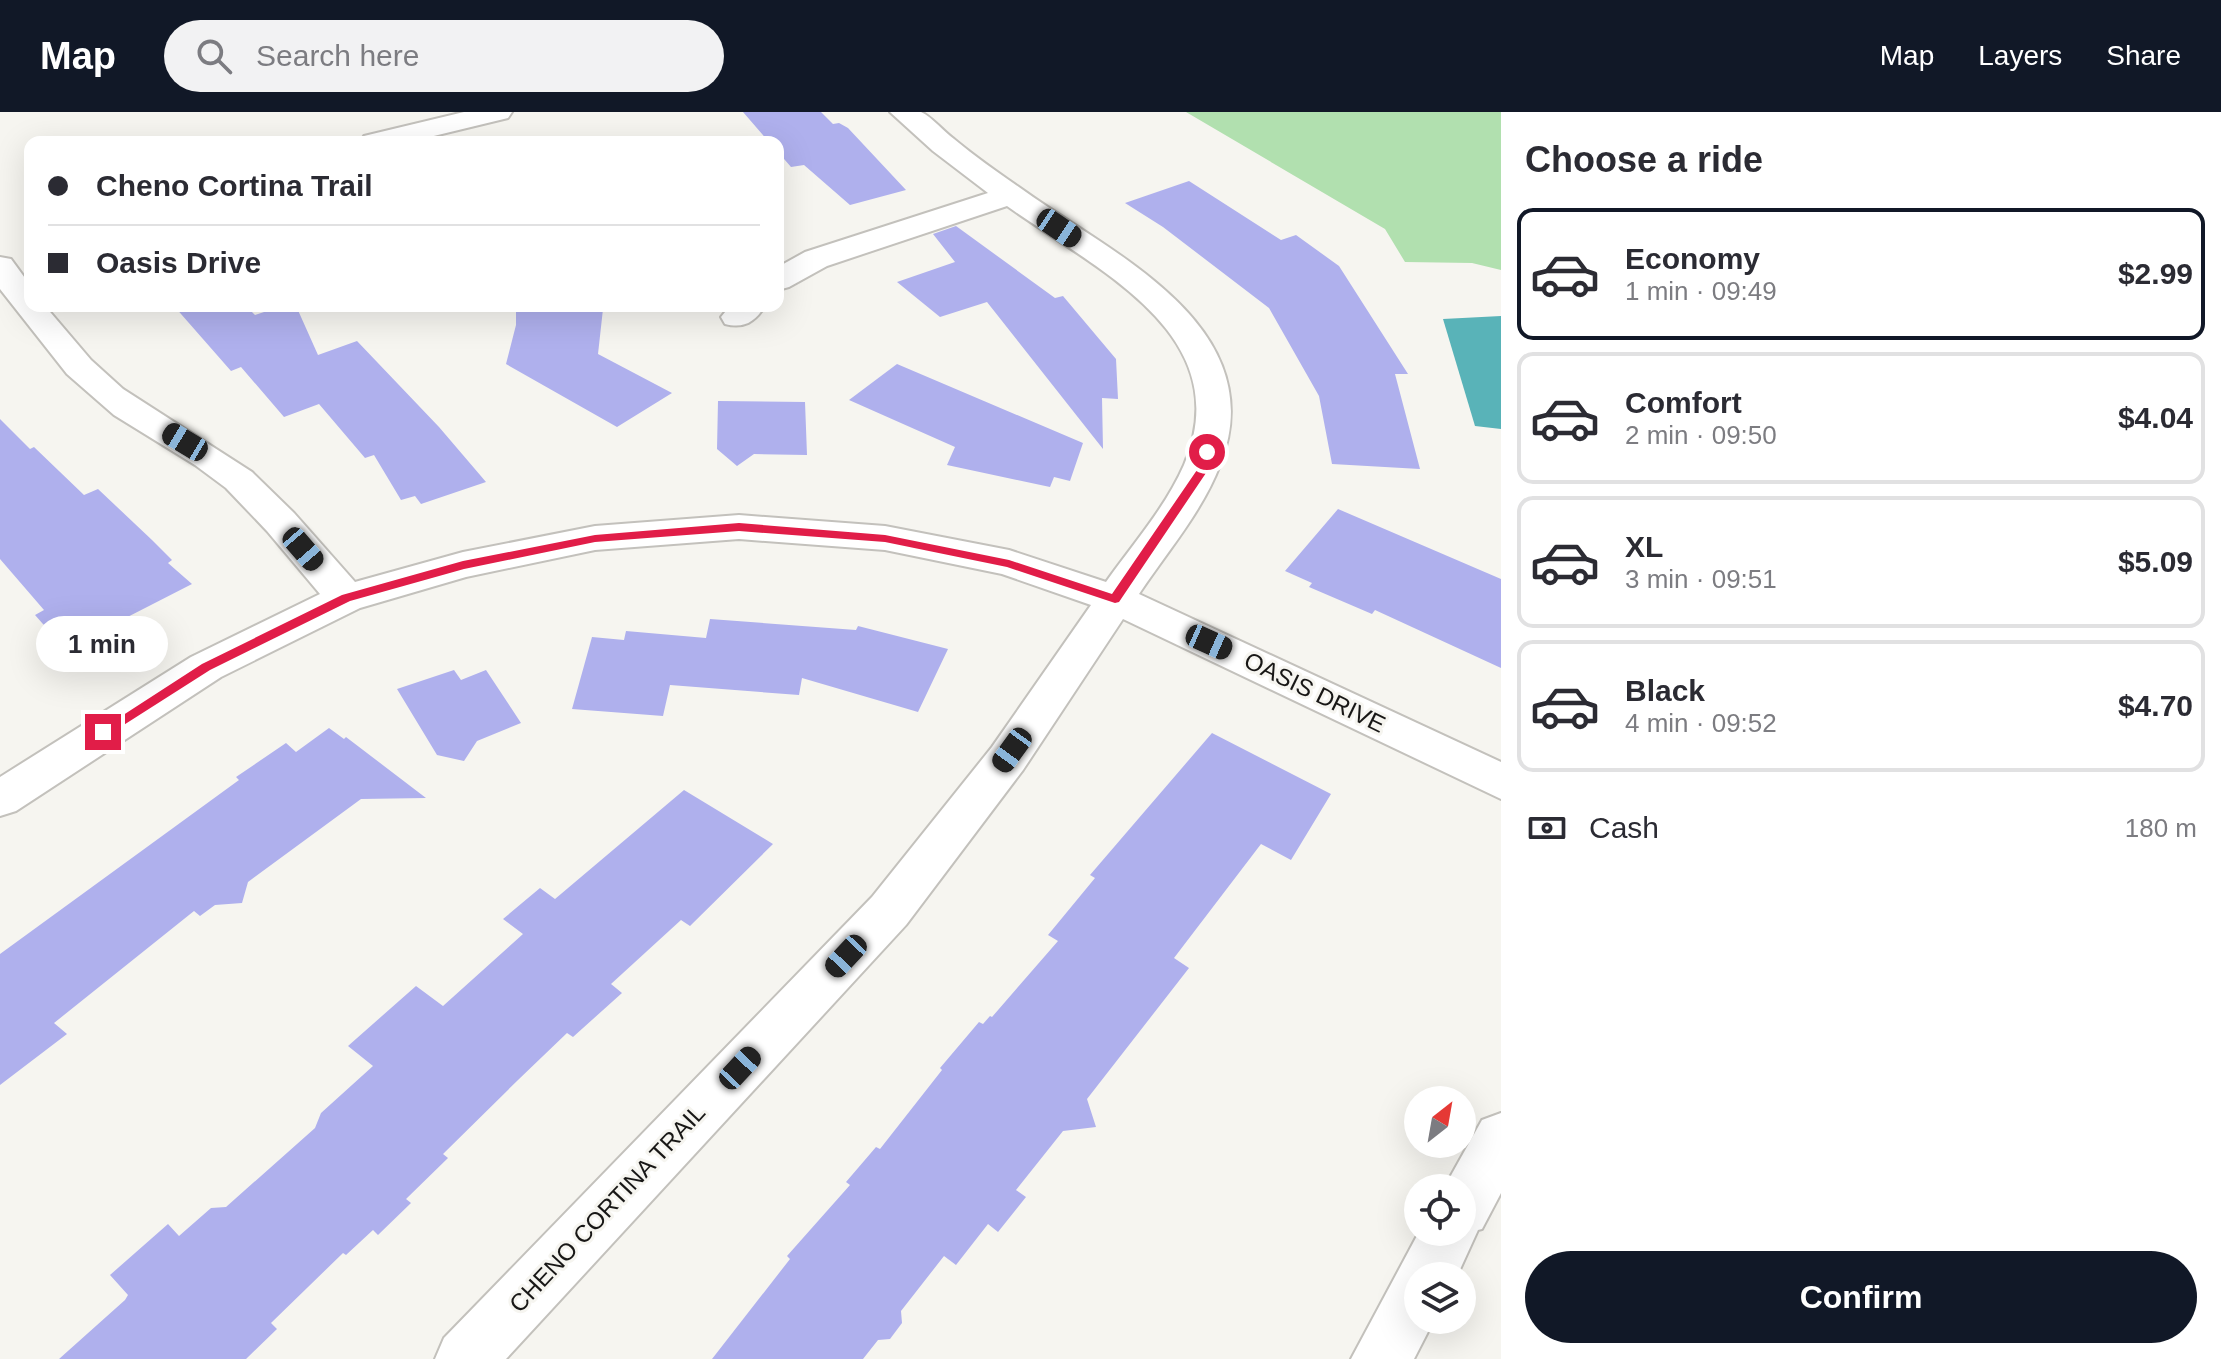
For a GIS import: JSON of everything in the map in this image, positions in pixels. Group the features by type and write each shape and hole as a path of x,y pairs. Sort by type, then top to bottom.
{"street":[{"path":"399,136 498,112"},
{"name":"CHENO CORTINA TRAIL","path":"465,1359 889,911 930,862 1089,644 1115,599 1202,470 1215,412 1210,384 1200,359 1169,310 1132,277 1010,195 904,112"},
{"path":"784,277 816,259 1010,195"},
{"path":"5,256 24,288"},
{"path":"38,312 57,344 112,398 185,442 239,480 346,598"},
{"name":"OASIS DRIVE","path":"0,799 206,667 346,598 463,565 595,538 739,527 885,538 1009,563 1115,599 1260,665 1501,782"},
{"path":"1476,1184 1501,1138"},
{"path":"1381,1359 1404,1317"}],"green space":[{"path":"1186,112 1501,112 1501,270 1472,263 1405,262 1385,229"}],"water":[{"path":"1501,316 1501,429 1475,426 1443,319"}],"building":[{"path":"743,112 821,112 833,124 839,123 848,128 906,190 850,205 804,165 791,167 784,159 784,136 764,136"},
{"path":"1189,181 1281,240 1296,235 1339,266 1408,374 1395,374 1420,469 1332,464 1319,396 1269,308 1163,227 1125,203"},
{"path":"956,226 1055,298 1063,296 1116,359 1118,399 1102,398 1103,449 987,302 940,317 897,282 955,262 933,234"},
{"path":"179,312 252,312 255,315 299,312 318,355 357,341 439,427 486,482 421,504 415,496 401,500 374,455 365,458 319,404 284,417 241,367 231,371"},
{"path":"516,312 603,312 598,354 672,393 617,427 506,364 516,325"},
{"path":"897,364 1083,443 1070,481 1054,477 1050,487 947,465 955,447 849,400"},
{"path":"718,401 805,402 807,455 754,454 737,466 717,449"},
{"path":"0,419 84,495 98,489 172,560 168,563 192,584 65,649 35,615 44,610 0,559"},
{"path":"1338,509 1501,579 1501,668 1375,610 1372,614 1309,587 1312,583 1285,571"},
{"path":"710,619 856,630 858,626 948,649 918,712 802,678 799,695 670,685 663,716 572,709 592,637 624,640 626,631 706,638"},
{"path":"454,670 461,680 486,670 521,723 477,741 464,761 437,755 397,689"},
{"path":"329,728 344,739 346,737 426,798 361,799 248,882 242,903 215,905 200,916 194,911 54,1023 67,1034 0,1085 0,954 239,780 236,777 286,743 296,752"},
{"path":"1212,733 1331,794 1291,860 1261,844 1174,958 1189,968 1087,1099 1096,1127 1063,1131 1016,1190 1026,1197 998,1232 988,1224 956,1265 944,1256 901,1311 902,1323 890,1339 878,1340 863,1359 712,1359 790,1259 787,1256 850,1185 846,1182 876,1147 880,1149 942,1070 940,1068 979,1022 983,1024 992,1017 1058,941 1048,935 1095,878 1090,875"},
{"path":"684,790 773,844 690,926 681,920 611,984 622,993 573,1037 567,1033 518,1080 443,1154 448,1158 406,1199 411,1203 378,1235 373,1230 346,1255 343,1253 271,1323 277,1329 246,1359 59,1359 125,1300 128,1295 110,1275 168,1224 179,1236 211,1208 226,1207 315,1128 321,1113 373,1066 348,1046 416,986 443,1006 523,934 503,919 540,888 555,899"}],"route":[{"path":"103,732 206,667 346,598 463,565 595,538 739,527 885,538 1009,563 1115,599 1181,504 1202,470 1207,452"}]}
